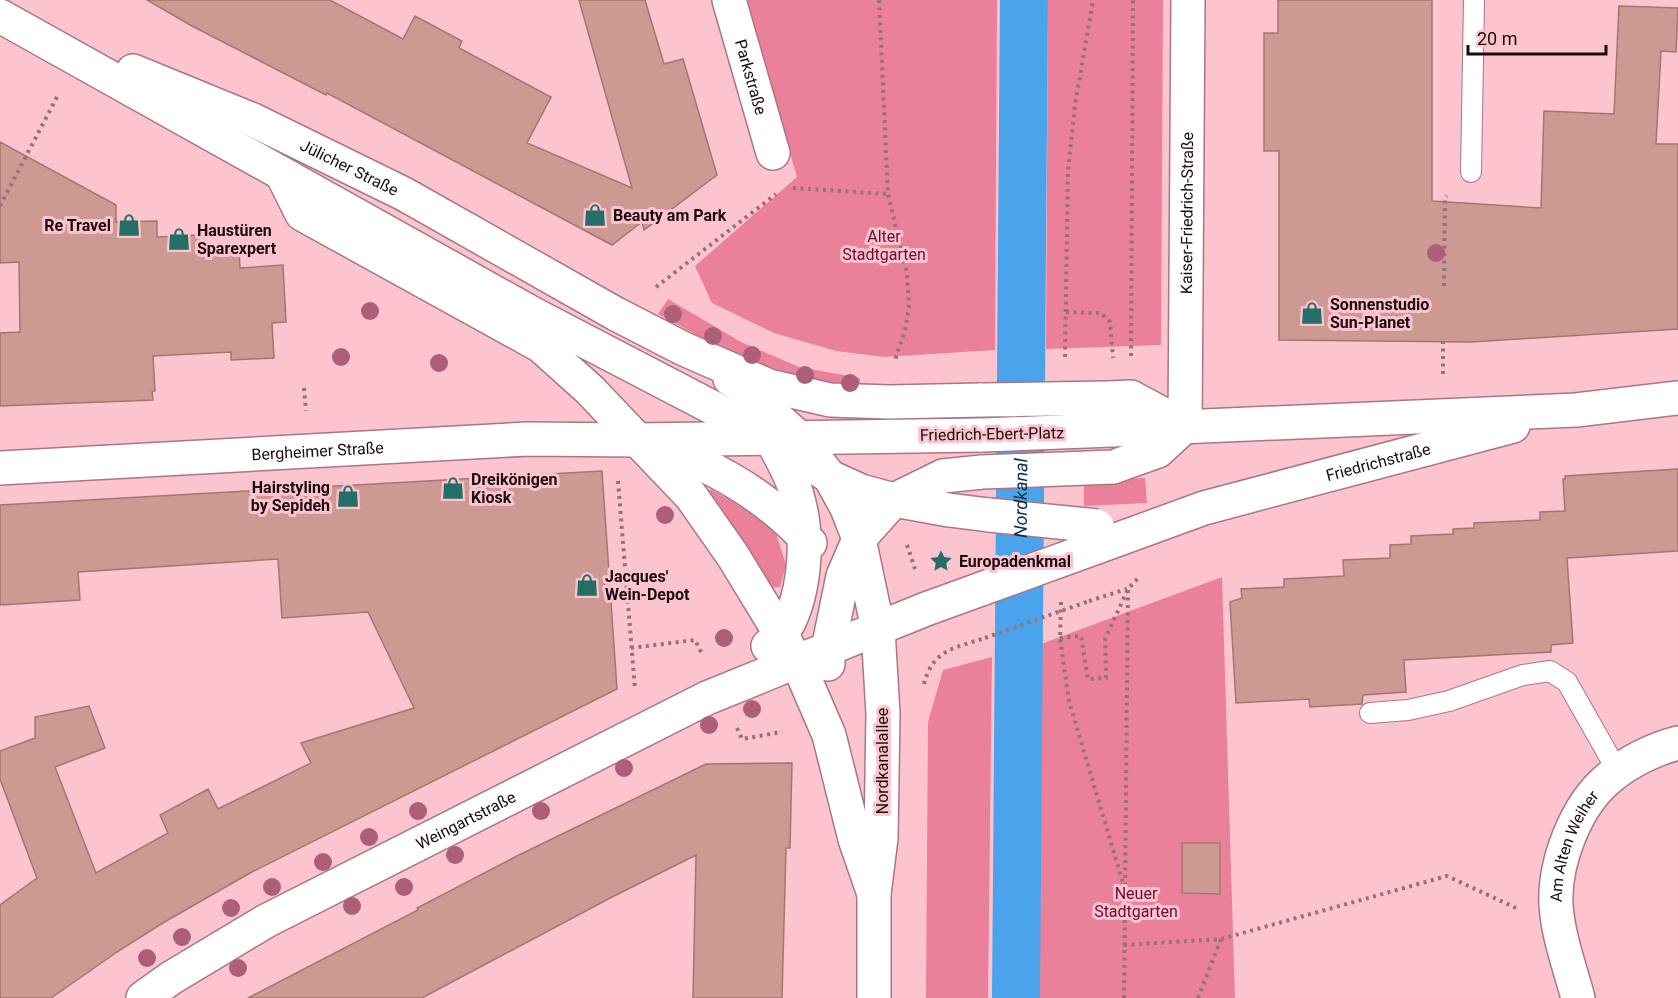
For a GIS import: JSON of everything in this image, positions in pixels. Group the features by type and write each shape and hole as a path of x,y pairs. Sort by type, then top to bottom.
{"main road":[{"name":"Parkstraße","path":"729,0 773,153"},
{"name":"Kaiser-Friedrich-Straße","path":"1185,426 1188,0"},
{"name":"Jülicher Straße","path":"0,17 556,326"},
{"name":"Jülicher Straße","path":"0,17 264,125 404,194 684,349"},
{"name":"Nordkanalallee","path":"282,174 302,214 542,346 590,390 691,496 733,556 789,648 829,735 855,839 874,894"},
{"name":"Friedrich-Ebert-Platz","path":"556,326 784,438"},
{"path":"684,349 769,386 830,400 889,402 1131,397 1185,426 1158,451 1113,467 982,472 943,476 894,500 859,539 843,576 828,649 829,735"},
{"name":"Friedrich-Ebert-Platz","path":"684,349 740,385 784,438 830,477 861,491 894,500 989,515 1097,536"},
{"name":"Friedrichstraße","path":"1185,426 1575,410 1678,398"},
{"name":"Friedrichstraße","path":"1169,520 1350,468 1575,410"},
{"name":"Friedrich-Ebert-Platz","path":"636,440 982,435 1185,426"},
{"name":"Friedrich-Ebert-Platz","path":"784,438 789,474 800,503 805,537 800,587 794,610 789,648 828,649 877,622 984,588 1097,536 1169,520"},
{"name":"Bergheimer Straße","path":"0,468 528,439 636,440"},
{"path":"636,440 696,461 740,484 805,537 843,576 877,622"},
{"name":"Friedrich-Ebert-Platz","path":"830,477 847,508 859,539 877,622"},
{"name":"Nordkanalallee","path":"874,998 874,894 881,838 883,714 877,622"},
{"name":"Weingartstraße","path":"143,998 171,978 266,921 713,678 789,648"},
{"name":"Am Alten Weiher","path":"1578,998 1559,928 1556,906 1556,883 1560,860 1569,835 1590,799 1608,778 1651,752 1678,743"}],"lane":[{"path":"1471,172 1474,0"},
{"path":"1370,713 1408,710 1449,702 1523,675 1550,671 1567,682 1618,772"}],"path":[{"path":"879,0 888,194 907,273 909,307 895,362"},
{"path":"1093,0 1075,105 1068,171 1066,312 1101,313 1110,322 1112,347"},
{"path":"1131,363 1133,0"},
{"path":"0,206 76,59"},
{"path":"1444,286 1445,198 1471,172"},
{"path":"666,292 656,287 785,187 888,194"},
{"path":"618,474 635,690"},
{"path":"942,653 1128,589"},
{"path":"1124,998 1128,589"},
{"path":"1125,890 1069,701 1060,638 1081,636 1088,679 1106,678 1106,639 1128,589"},
{"path":"632,648 695,640 713,678"},
{"path":"1125,945 1221,939 1447,876 1559,928"},
{"path":"1198,998 1221,939"}],"green space":[{"name":"Alter Stadtgarten","path":"745,0 997,0 995,350 884,357 836,351 774,333 712,303 695,266 797,177"},
{"path":"1048,0 1163,0 1161,345 1046,349"},
{"path":"668,299 741,342 799,367 860,378 860,392 772,370 726,351 658,314"},
{"path":"1145,478 1147,503 1084,506 1084,480"},
{"path":"710,489 755,513 776,533 786,565 780,587 771,588 705,500"},
{"name":"Neuer Stadtgarten","path":"1222,577 1235,998 1039,998 1041,644"},
{"path":"992,657 988,998 926,998 928,722 943,670"}],"building":[{"path":"147,0 330,0 403,39 415,16 462,41 459,48 551,97 527,143 632,188 579,0 645,0 664,64 683,59 717,175 644,230 642,222 612,245 327,93 326,95 192,26"},
{"path":"1278,0 1432,0 1432,201 1541,208 1544,111 1614,114 1619,6 1678,8 1676,52 1661,51 1656,144 1678,144 1678,329 1471,342 1279,340 1279,151 1264,151 1264,33 1278,33"},
{"path":"0,142 116,205 116,222 157,221 157,237 199,235 199,252 239,250 240,268 283,265 286,322 272,323 274,358 231,360 231,352 153,356 155,391 152,392 153,400 0,406 0,333 20,332 19,262 0,263"},
{"path":"1678,469 1678,551 1567,558 1573,643 1551,645 1551,652 1404,660 1406,692 1363,695 1362,704 1310,707 1309,699 1236,703 1230,602 1242,598 1241,589 1284,587 1284,579 1344,576 1343,560 1390,558 1390,545 1411,544 1411,536 1453,534 1453,529 1474,528 1474,523 1540,520 1540,512 1565,511 1563,479 1565,476"},
{"path":"602,471 617,689 250,873 161,924 51,998 0,998 0,905 37,878 0,779 0,751 35,738 35,717 89,706 105,748 55,767 96,873 168,833 160,815 208,789 218,809 311,763 301,743 414,708 368,612 282,618 278,559 78,572 80,600 0,605 0,505"},
{"path":"792,763 790,848 786,848 782,998 693,998 696,855 422,998 248,998 519,855 706,764"},
{"path":"1182,843 1220,843 1220,894 1182,893"}],"waterway":[{"name":"Nordkanal","path":"1016,998 1024,0"}],"place":[{"name":"Beauty am Park","path":"595,215"},
{"name":"Re Travel","path":"129,225"},
{"name":"Haustüren Sparexpert","path":"179,239"},
{"name":"Sonnenstudio Sun-Planet","path":"1312,313"},
{"name":"Dreikönigen Kiosk","path":"453,488"},
{"name":"Hairstyling by Sepideh","path":"348,496"},
{"name":"Europadenkmal","path":"941,561"},
{"name":"Jacques' Wein-Depot","path":"587,585"}]}
